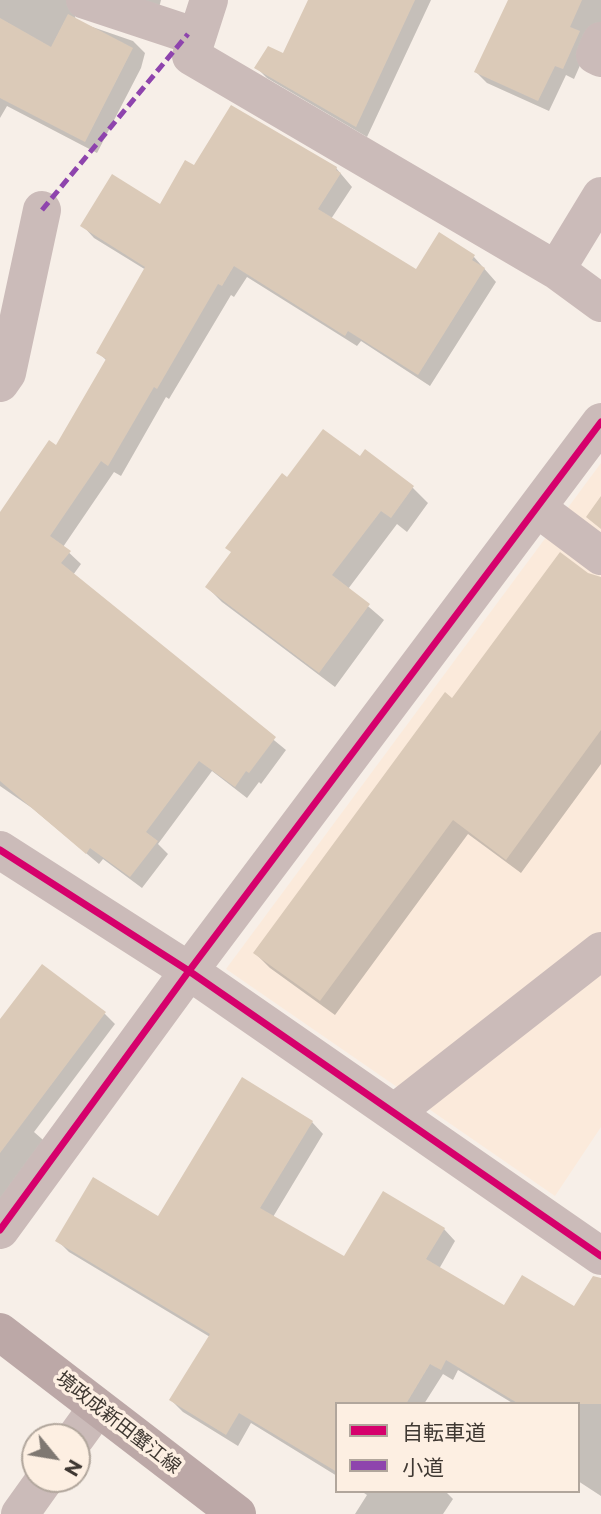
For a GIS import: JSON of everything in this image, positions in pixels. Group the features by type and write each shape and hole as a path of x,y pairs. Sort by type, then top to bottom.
{"main road":[{"name":"境政成新田蟹江線","path":"0,1332 86,1422 237,1514"}],"street":[{"path":"85,0 197,37"},
{"path":"209,0 191,56 556,271 601,303"},
{"path":"601,41 596,55 601,58"},
{"path":"556,271 601,195"},
{"path":"0,383 6,373 42,210"},
{"path":"0,1230 189,971 601,422"},
{"path":"537,508 601,556"},
{"path":"0,850 189,971 601,1256"},
{"path":"394,1113 601,951"},
{"path":"20,1514 36,1493"}],"shaded area":[{"path":"601,463 601,1127 555,1196 226,969"}],"building":[{"path":"308,0 415,0 356,127 254,68 268,46 283,53"},
{"path":"508,0 582,0 570,27 580,31 563,69 555,66 538,101 474,72"},
{"path":"68,14 133,48 85,142 0,98 0,18 51,47"},
{"path":"231,105 337,167 336,170 341,173 318,209 416,269 439,232 475,255 472,260 485,268 418,375 348,331 345,336 234,266 222,286 218,284 157,389 154,387 108,466 101,461 50,536 71,551 61,563 276,737 235,787 199,761 146,832 158,841 130,877 90,848 86,854 0,781 0,512 49,440 56,445 106,359 96,353 145,267 80,226 112,174 160,204 185,160 194,165"},
{"path":"323,429 360,456 365,449 414,486 391,518 381,511 332,575 370,604 319,673 205,587 231,552 225,548 282,473 287,477"},
{"path":"601,496 601,529 586,517"},
{"path":"560,552 588,573 601,577 601,730 506,860 453,820 320,1001 253,953 445,692 452,698"},
{"path":"42,964 106,1012 0,1153 0,1019"},
{"path":"242,1077 313,1121 260,1208 344,1256 383,1191 445,1228 426,1259 504,1305 522,1275 574,1306 593,1276 601,1278 601,1404 516,1402 446,1360 441,1370 430,1364 407,1402 335,1402 335,1471 239,1413 226,1435 169,1400 210,1334 55,1241 93,1177 158,1216"}],"marked path":[{"path":"42,210 188,34"}],"cycle path":[{"path":"0,1230 189,971 601,422"},
{"path":"0,850 189,971 601,1256"}]}
